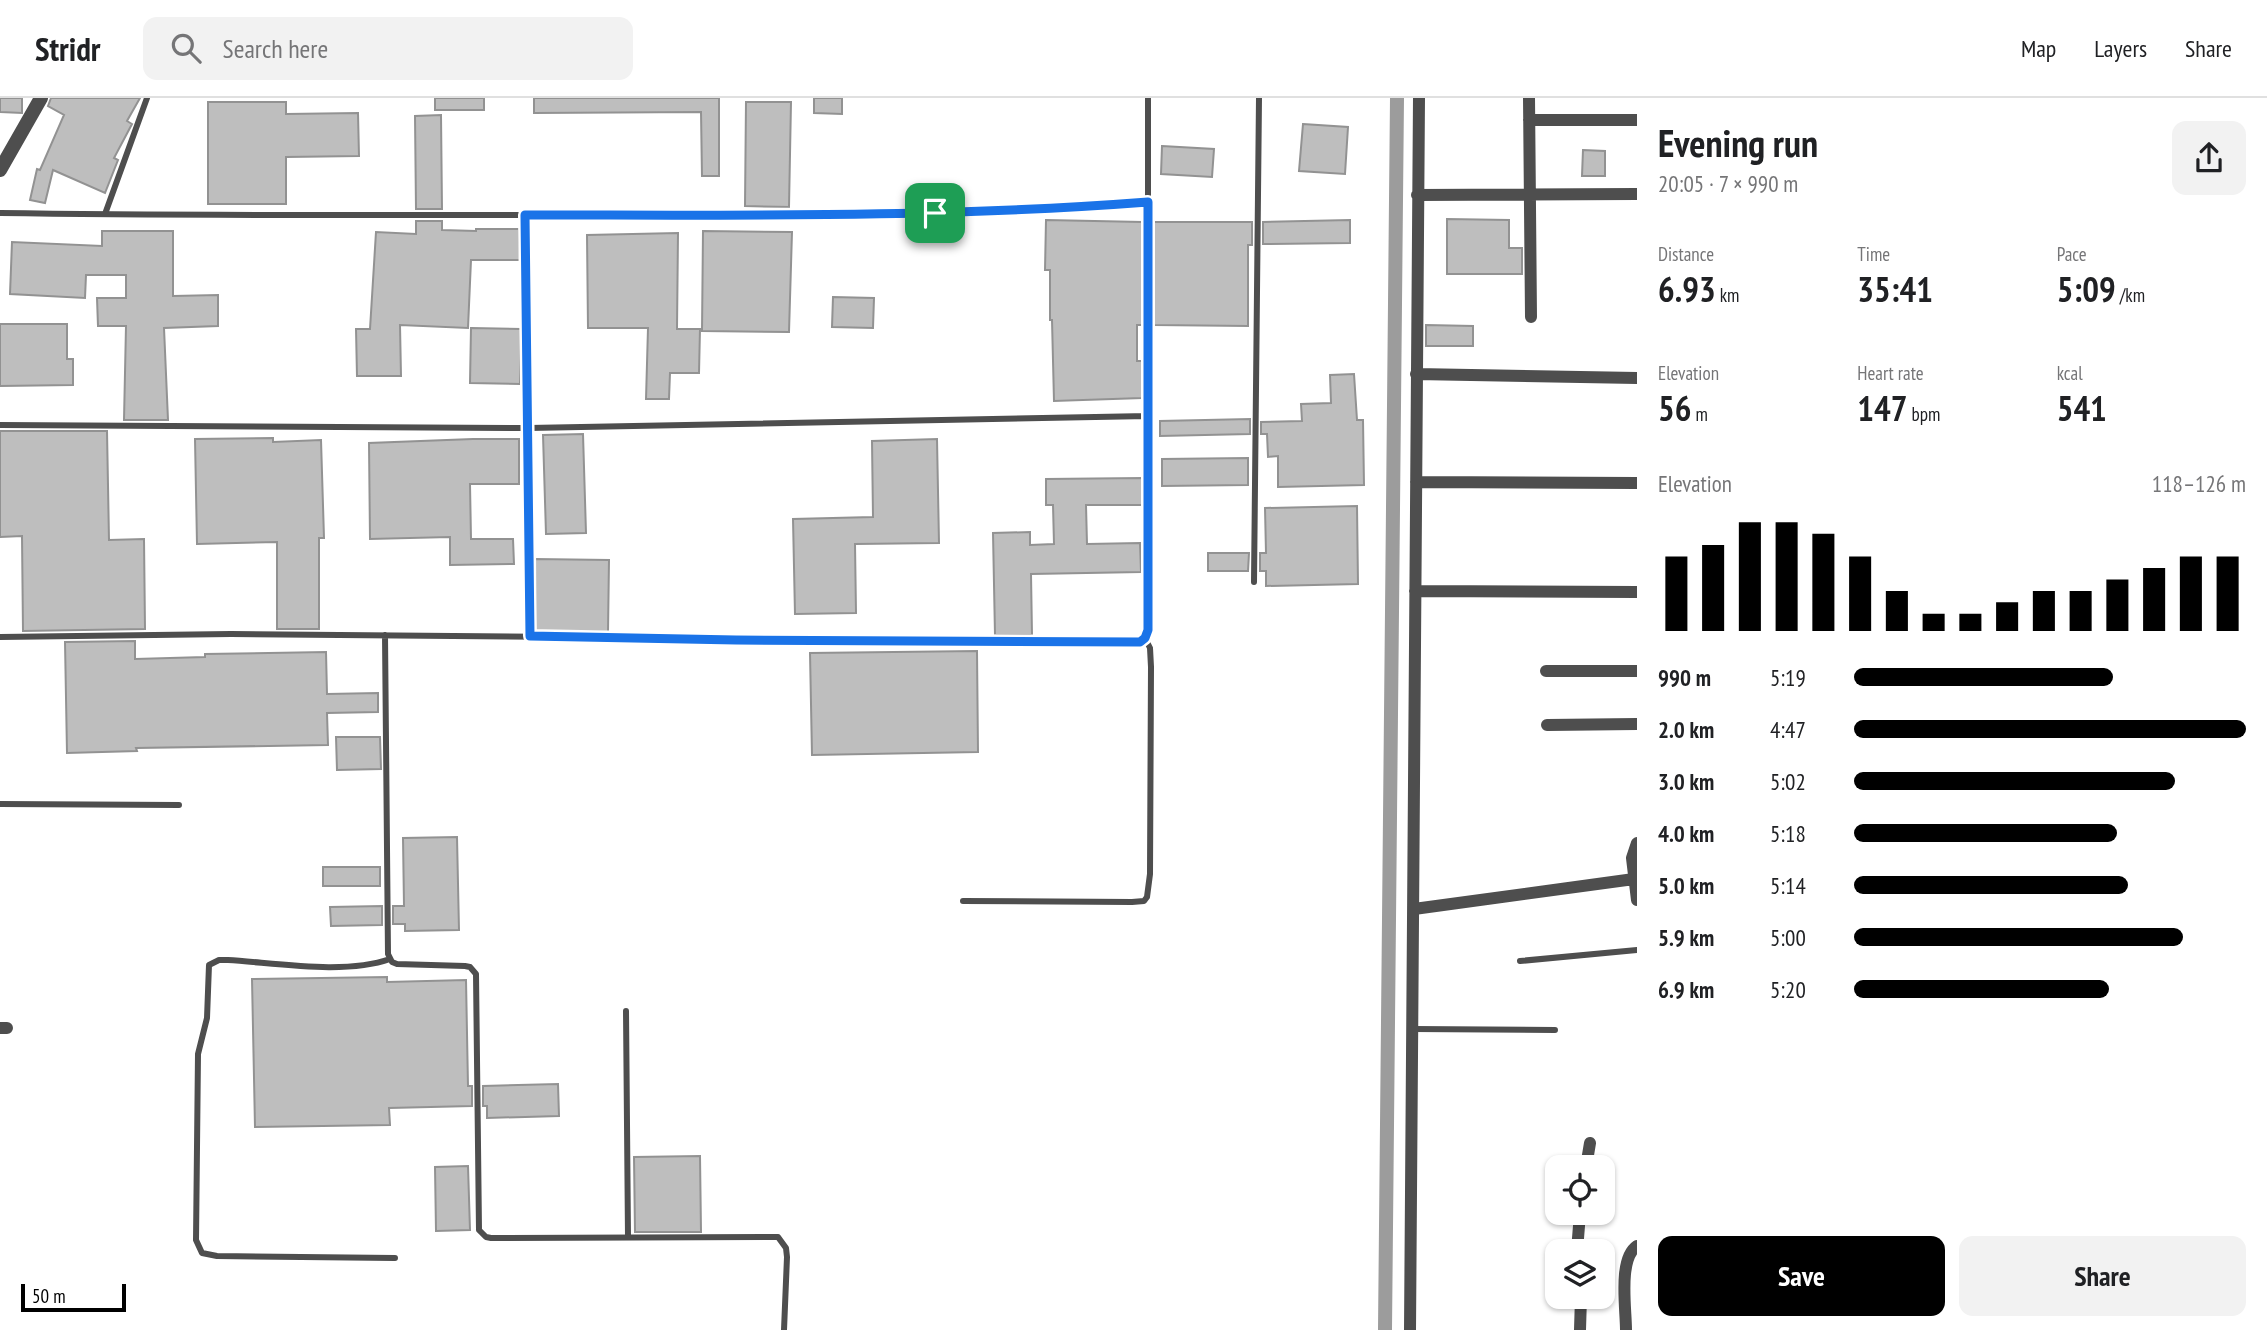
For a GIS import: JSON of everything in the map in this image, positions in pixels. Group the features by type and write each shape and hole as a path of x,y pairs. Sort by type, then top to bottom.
{"street":[{"path":"0,170 41,98"},
{"path":"1410,1330 1419,98"},
{"path":"1529,98 1531,317"},
{"path":"1529,120 1637,120"},
{"path":"1417,195 1637,194"},
{"path":"1416,374 1637,378"},
{"path":"1416,482 1637,483"},
{"path":"1415,591 1637,592"},
{"path":"1546,671 1637,671"},
{"path":"1547,724 1637,724"},
{"path":"1637,843 1632,858 1637,900"},
{"path":"1414,909 1634,879"},
{"path":"1588,1155 1590,1143"},
{"path":"1626,1330 1625,1265 1630,1251 1637,1246"},
{"path":"1580,1330 1581,1309"}],"lane":[{"path":"105,214 147,98"},
{"path":"0,637 231,634 1134,643 1145,638 1148,630 1148,98"},
{"path":"1254,582 1259,98"},
{"path":"0,213 935,213 1017,212 1148,202"},
{"path":"525,215 530,636"},
{"path":"0,425 529,428 1147,416"},
{"path":"385,635 390,958 397,964 465,966 470,967 476,974 479,1225 482,1234 491,1238 778,1237 786,1248 787,1257 784,1330"},
{"path":"963,901 1132,902 1144,901 1147,897 1150,874 1151,667 1150,648 1145,638"},
{"path":"0,804 179,805"},
{"path":"1520,961 1637,950"},
{"path":"390,958 355,967 228,960 219,960 209,965 207,1018 198,1054 196,1240 202,1253 217,1256 395,1258"},
{"path":"626,1012 628,1237"},
{"path":"1413,1029 1555,1030"}],"building":[{"path":"0,98 22,98 22,113 0,112"},
{"path":"51,98 140,98 127,121 132,124 114,158 118,160 105,193 53,170 45,203 30,200 37,169 40,170 64,115 48,106"},
{"path":"435,98 484,98 484,110 435,110"},
{"path":"534,98 719,98 719,176 702,176 701,112 534,113"},
{"path":"814,98 842,98 842,114 814,113"},
{"path":"208,102 286,102 286,114 358,113 359,156 286,157 286,204 208,204"},
{"path":"746,102 791,102 789,207 745,206"},
{"path":"441,115 442,209 416,209 415,116"},
{"path":"1303,124 1348,127 1345,174 1299,171"},
{"path":"1162,146 1214,149 1212,177 1161,174"},
{"path":"1583,150 1605,151 1605,176 1582,176"},
{"path":"1447,219 1509,220 1509,248 1522,248 1522,274 1447,274"},
{"path":"1046,220 1142,222 1142,325 1137,325 1137,361 1142,361 1142,398 1054,401 1050,270 1045,270"},
{"path":"1350,220 1350,243 1263,244 1263,222"},
{"path":"416,221 442,221 442,230 519,229 520,260 471,260 468,328 400,325 401,376 357,376 356,329 370,329 376,232 416,234"},
{"path":"1154,222 1252,222 1252,245 1248,245 1248,326 1154,325"},
{"path":"102,231 173,231 173,296 218,295 218,326 164,328 168,420 124,420 126,326 98,326 97,298 126,298 126,275 86,275 85,298 10,294 12,242 102,246"},
{"path":"703,231 792,232 789,332 702,331"},
{"path":"678,233 677,329 700,329 699,373 670,373 669,399 646,399 648,328 588,328 587,235"},
{"path":"833,297 874,298 873,328 832,327"},
{"path":"0,324 67,324 67,359 73,359 73,385 0,386"},
{"path":"1426,325 1473,326 1473,346 1426,346"},
{"path":"471,328 521,329 520,384 470,383"},
{"path":"1354,374 1357,420 1363,420 1364,485 1278,487 1278,456 1268,457 1267,434 1261,434 1261,422 1302,421 1301,404 1331,403 1330,375"},
{"path":"1250,419 1250,434 1160,436 1160,421"},
{"path":"0,431 107,431 109,540 144,539 145,629 23,631 22,536 0,537"},
{"path":"583,434 586,533 546,534 543,435"},
{"path":"273,438 273,442 321,440 324,538 319,538 319,629 277,629 277,542 197,544 195,439"},
{"path":"519,439 519,484 470,484 471,539 513,539 514,564 450,565 450,537 370,539 369,443"},
{"path":"937,439 939,543 855,544 856,613 795,614 793,519 873,517 872,441"},
{"path":"1248,458 1248,485 1162,486 1162,459"},
{"path":"1142,478 1142,505 1086,505 1087,544 1140,543 1141,572 1031,574 1032,635 995,635 993,533 1030,532 1030,545 1054,544 1053,505 1046,505 1046,479"},
{"path":"1357,506 1358,584 1266,586 1266,571 1260,571 1260,553 1266,553 1265,508"},
{"path":"1208,553 1249,553 1248,571 1208,571"},
{"path":"535,559 609,560 608,632 536,631"},
{"path":"135,641 135,659 205,657 205,654 326,652 327,694 378,693 378,712 327,713 328,745 136,748 137,751 67,753 65,642"},
{"path":"977,651 978,752 812,755 810,653"},
{"path":"336,737 380,737 381,769 337,770"},
{"path":"457,837 459,930 405,931 405,924 393,924 393,906 404,906 403,838"},
{"path":"323,867 380,867 380,886 323,886"},
{"path":"382,906 382,925 331,926 330,907"},
{"path":"387,977 387,982 466,980 468,1086 472,1086 472,1106 389,1108 390,1125 255,1127 252,979"},
{"path":"558,1084 559,1116 487,1118 487,1106 483,1106 483,1086"},
{"path":"700,1156 701,1232 635,1232 634,1157"},
{"path":"468,1166 470,1230 436,1231 435,1167"}],"waterway":[{"path":"1385,1330 1397,98"}],"route":[{"path":"1148,202 1148,630 1145,638 1134,643 530,636 525,215 935,213 1017,212 1148,202"}]}
